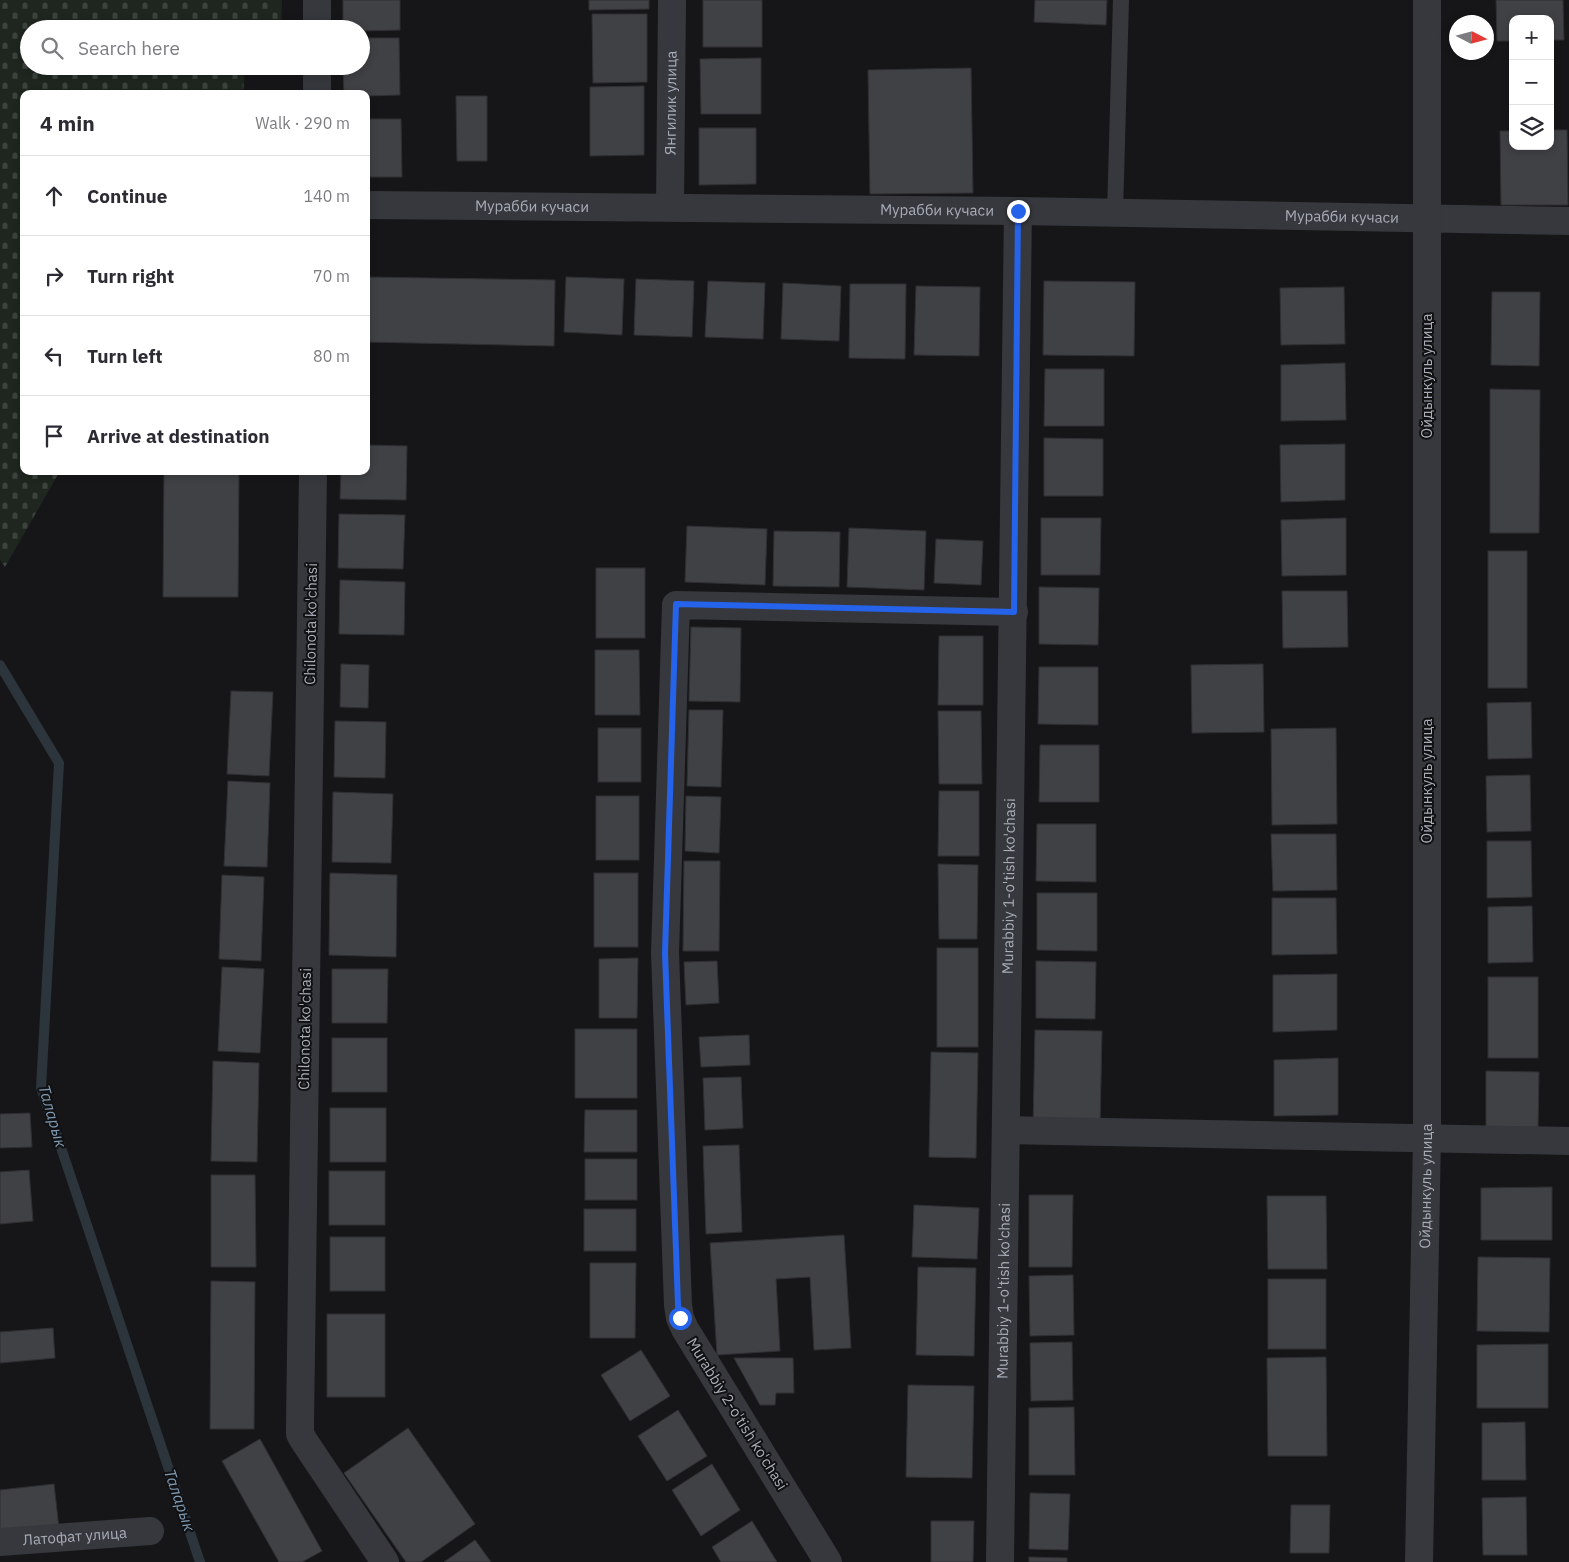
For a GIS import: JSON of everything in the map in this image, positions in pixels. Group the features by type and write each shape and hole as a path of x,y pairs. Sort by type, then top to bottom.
{"street":[{"path":"317,0 317,20"},
{"name":"Янгилик улица","path":"670,207 672,0"},
{"name":"Ойдынкуль улица","path":"1419,1562 1427,1137 1428,0"},
{"path":"317,75 317,90"},
{"name":"Мурабби кучаси","path":"370,205 1018,211 1569,221"},
{"name":"Murabbiy 1-o'tish ko'chasi","path":"1000,1562 1018,211"},
{"name":"Chilonota ko'chasi","path":"313,475 300,1434 385,1562"},
{"name":"Murabbiy 2-o'tish ko'chasi","path":"828,1562 680,1318 665,953 676,604 1014,612"},
{"path":"1006,1130 1569,1141"},
{"name":"Латофат улица","path":"0,1542 150,1531"}],"lane":[{"path":"1115,213 1121,0"}],"green space":[{"path":"0,0 282,0 281,20 20,20 20,75 244,75 243,90 20,90 20,475 58,475 5,567 0,560"}],"building":[{"path":"343,0 400,0 400,30 370,31 370,20 343,20"},
{"path":"589,0 649,0 649,9 589,10"},
{"path":"703,0 762,0 762,47 703,47"},
{"path":"1035,0 1107,0 1106,25 1034,22"},
{"path":"1496,0 1563,0 1564,40 1554,40 1554,15 1509,15 1509,41 1497,41"},
{"path":"592,14 647,14 647,82 593,83"},
{"path":"370,38 399,38 400,95 370,96 370,90 344,90 343,75 370,75"},
{"path":"761,58 761,114 701,114 700,59"},
{"path":"971,68 973,193 870,194 868,70"},
{"path":"644,86 644,155 590,156 590,87"},
{"path":"456,96 487,96 487,161 457,161"},
{"path":"370,119 401,119 402,177 370,177"},
{"path":"699,128 756,128 756,184 699,185"},
{"path":"1554,130 1567,130 1568,205 1501,205 1500,131 1509,131 1509,150 1554,150"},
{"path":"370,277 555,280 554,346 370,342"},
{"path":"566,277 624,279 622,335 564,332"},
{"path":"636,279 694,281 692,337 634,335"},
{"path":"708,281 765,283 763,339 705,337"},
{"path":"1044,281 1135,282 1134,356 1043,355"},
{"path":"783,283 841,286 839,341 781,339"},
{"path":"850,284 906,284 905,359 849,358"},
{"path":"916,286 980,287 979,356 914,355"},
{"path":"1344,287 1345,344 1281,345 1280,288"},
{"path":"1492,292 1540,292 1539,366 1491,365"},
{"path":"1345,363 1346,420 1281,421 1281,365"},
{"path":"1045,369 1104,369 1104,426 1044,426"},
{"path":"1490,389 1540,390 1539,533 1490,533"},
{"path":"1044,438 1103,439 1103,496 1044,496"},
{"path":"1345,444 1345,500 1281,502 1280,445"},
{"path":"370,445 407,446 406,500 340,499 341,475 370,475"},
{"path":"164,475 239,475 238,597 163,597"},
{"path":"339,514 405,515 403,569 338,568"},
{"path":"1041,518 1101,518 1100,575 1041,575"},
{"path":"1346,518 1346,575 1282,576 1281,520"},
{"path":"687,526 767,529 765,585 685,582"},
{"path":"849,528 926,531 924,590 847,587"},
{"path":"774,531 840,532 839,587 773,586"},
{"path":"936,539 983,541 981,585 934,583"},
{"path":"1488,551 1527,551 1527,688 1488,688"},
{"path":"596,568 645,568 645,638 596,638"},
{"path":"340,580 405,582 404,635 339,634"},
{"path":"1039,587 1099,588 1098,645 1039,644"},
{"path":"1282,591 1347,591 1348,647 1283,648"},
{"path":"691,627 741,628 740,702 689,701"},
{"path":"939,636 983,636 983,705 938,705"},
{"path":"595,650 639,650 640,715 595,715"},
{"path":"341,664 369,665 368,708 340,707"},
{"path":"1263,664 1264,732 1192,733 1191,665"},
{"path":"1039,667 1098,667 1098,725 1038,724"},
{"path":"231,691 273,692 269,776 227,774"},
{"path":"1531,702 1532,758 1488,759 1487,703"},
{"path":"689,710 723,710 721,787 687,786"},
{"path":"938,711 981,711 982,784 939,784"},
{"path":"335,721 386,722 385,778 334,777"},
{"path":"598,728 641,728 641,782 598,782"},
{"path":"1336,728 1337,824 1272,825 1271,729"},
{"path":"1040,745 1099,745 1099,802 1039,802"},
{"path":"1530,775 1531,831 1487,832 1486,776"},
{"path":"228,781 270,783 267,867 224,866"},
{"path":"939,791 979,791 979,856 938,856"},
{"path":"333,792 393,794 391,863 332,862"},
{"path":"596,796 639,796 639,860 596,860"},
{"path":"686,796 721,797 719,853 685,851"},
{"path":"1037,824 1096,824 1096,882 1036,881"},
{"path":"1271,834 1336,834 1337,890 1273,891"},
{"path":"1487,841 1531,841 1532,897 1487,898"},
{"path":"684,861 720,861 719,951 683,951"},
{"path":"938,864 978,865 977,939 939,939"},
{"path":"330,873 397,875 396,957 329,955"},
{"path":"594,873 638,873 638,947 594,947"},
{"path":"222,875 264,877 261,961 219,959"},
{"path":"1037,893 1097,893 1097,951 1037,950"},
{"path":"1272,898 1336,898 1337,954 1272,955"},
{"path":"1532,906 1533,962 1488,963 1488,907"},
{"path":"937,948 978,948 978,1047 937,1047"},
{"path":"638,958 637,1018 599,1018 599,959"},
{"path":"717,961 719,1003 686,1005 684,962"},
{"path":"1036,961 1096,962 1095,1019 1036,1018"},
{"path":"222,967 264,969 260,1053 218,1051"},
{"path":"332,969 388,969 387,1023 332,1023"},
{"path":"1337,974 1337,1030 1273,1032 1273,975"},
{"path":"1488,977 1538,977 1538,1058 1488,1058"},
{"path":"575,1029 637,1029 637,1098 575,1098"},
{"path":"1035,1030 1102,1031 1100,1127 1033,1127"},
{"path":"749,1035 750,1065 701,1067 699,1037"},
{"path":"332,1038 387,1038 387,1092 332,1092"},
{"path":"931,1052 978,1053 976,1158 929,1157"},
{"path":"1338,1058 1338,1115 1274,1116 1274,1060"},
{"path":"213,1061 259,1063 257,1162 211,1161"},
{"path":"1486,1071 1539,1072 1538,1128 1486,1128"},
{"path":"741,1077 743,1128 705,1130 703,1078"},
{"path":"330,1108 386,1108 386,1162 330,1162"},
{"path":"585,1110 637,1110 637,1152 584,1152"},
{"path":"30,1113 32,1147 0,1148 0,1114"},
{"path":"739,1145 742,1232 706,1234 703,1146"},
{"path":"585,1159 637,1159 637,1200 585,1200"},
{"path":"29,1170 33,1221 0,1224 0,1172"},
{"path":"329,1171 385,1171 385,1225 329,1225"},
{"path":"211,1175 255,1175 256,1267 211,1267"},
{"path":"1552,1187 1552,1240 1481,1240 1481,1188"},
{"path":"1029,1195 1073,1195 1072,1267 1029,1267"},
{"path":"1267,1196 1326,1196 1327,1269 1268,1269"},
{"path":"914,1205 979,1208 977,1259 912,1257"},
{"path":"584,1209 636,1209 636,1251 584,1251"},
{"path":"844,1235 851,1348 814,1350 810,1277 776,1279 780,1351 717,1355 710,1243"},
{"path":"330,1237 385,1237 385,1291 330,1291"},
{"path":"1478,1257 1550,1258 1549,1332 1477,1331"},
{"path":"590,1263 636,1263 635,1338 590,1338"},
{"path":"918,1267 976,1268 974,1356 916,1355"},
{"path":"1073,1275 1074,1335 1030,1336 1029,1276"},
{"path":"1268,1279 1326,1279 1326,1349 1268,1349"},
{"path":"211,1281 255,1282 254,1429 210,1429"},
{"path":"327,1314 385,1314 385,1397 327,1397"},
{"path":"53,1328 55,1358 0,1363 0,1332"},
{"path":"1072,1342 1073,1400 1031,1401 1030,1343"},
{"path":"1548,1344 1548,1408 1477,1408 1477,1345"},
{"path":"641,1350 670,1396 630,1421 601,1375"},
{"path":"1326,1357 1327,1456 1268,1456 1267,1358"},
{"path":"734,1358 793,1358 794,1393 776,1393 775,1405 760,1405"},
{"path":"908,1385 974,1386 972,1478 906,1477"},
{"path":"1074,1407 1075,1475 1029,1475 1029,1408"},
{"path":"678,1410 707,1456 667,1481 638,1436"},
{"path":"1525,1422 1526,1480 1482,1480 1482,1423"},
{"path":"408,1428 475,1524 421,1562 406,1562 344,1473"},
{"path":"260,1439 322,1551 302,1562 279,1562 222,1461"},
{"path":"712,1464 740,1510 701,1536 672,1490"},
{"path":"54,1484 59,1528 0,1534 0,1490"},
{"path":"1030,1493 1070,1494 1068,1550 1029,1549"},
{"path":"1526,1497 1527,1555 1483,1555 1482,1498"},
{"path":"1291,1505 1330,1505 1329,1553 1290,1553"},
{"path":"752,1521 777,1562 721,1562 712,1547"},
{"path":"931,1521 974,1521 973,1562 931,1562"},
{"path":"475,1540 491,1562 444,1562"},
{"path":"1029,1557 1067,1558 1067,1562 1029,1562"}],"waterway":[{"name":"Таларык","path":"0,665 59,763 41,1088 200,1562"}],"route":[{"path":"680,1318 665,953 676,604 1014,612 1018,211"}]}
